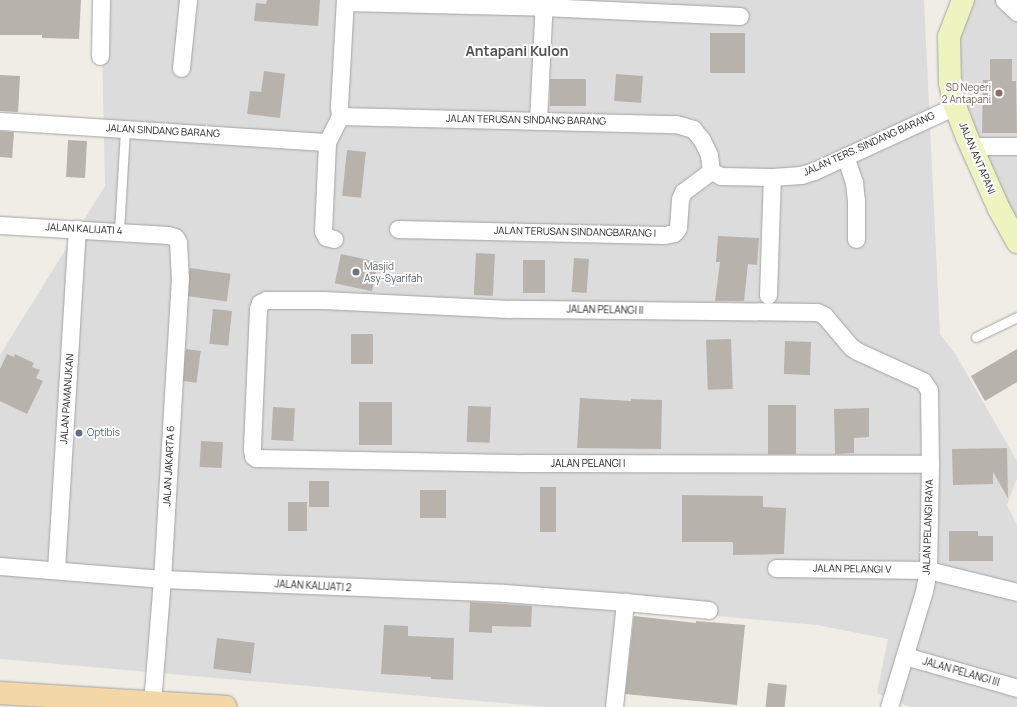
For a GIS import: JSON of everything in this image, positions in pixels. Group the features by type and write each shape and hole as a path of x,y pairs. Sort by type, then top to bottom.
{"main road":[{"path":"0,693 152,705 226,707"}],"street":[{"path":"100,56 101,0"},
{"path":"181,68 188,0"},
{"name":"JALAN ANTAPANI","path":"962,0 952,26 948,45 950,83 955,106 999,209 1017,242"},
{"path":"1004,0 1017,12"},
{"path":"334,239 326,237 323,231 327,142 340,116 339,106 345,1 544,3 740,16"},
{"path":"538,121 544,3"},
{"name":"JALAN TERS. SINDANG BARANG","path":"711,171 721,176 772,177 801,175 955,106"},
{"name":"JALAN TERUSAN SINDANG BARANG","path":"340,116 676,124 693,129 702,140 709,155 711,171"},
{"name":"JALAN SINDANG BARANG","path":"0,121 327,142"},
{"path":"971,146 1017,146"},
{"path":"844,156 854,182 856,200 856,239"},
{"name":"JALAN TERUSAN SINDANGBARANG I","path":"398,229 664,235 674,233 678,228 680,199 683,192 711,171"},
{"path":"768,295 772,177"},
{"name":"JALAN KALIJATI 4","path":"0,225 168,235"},
{"name":"JALAN PAMANUKAN","path":"56,570 77,229"},
{"name":"JALAN JAKARTA 6","path":"152,705 162,579 180,277 178,242 175,237 168,235"},
{"name":"JALAN PELANGI II","path":"252,449 258,309 260,303 266,300 323,300 509,309 817,312 827,318 851,347 924,381 929,390"},
{"name":"JALAN PELANGI RAYA","path":"888,704 905,656 924,591 928,570 930,464 929,390"},
{"name":"JALAN PELANGI I","path":"252,449 253,456 256,458 268,459 523,463 930,464"},
{"name":"JALAN KALIJATI 2","path":"0,566 162,579 504,593 709,610"},
{"name":"JALAN PELANGI V","path":"776,568 928,570 1017,592"},
{"path":"614,707 626,602"},
{"name":"JALAN PELANGI III","path":"905,656 1017,688"}],"lane":[{"path":"119,231 125,130"},
{"path":"976,337 1017,317"}],"shaded area":[{"path":"101,0 924,0 940,334 956,355 1017,461 1017,478 1007,505 1017,525 1017,707 910,707 877,693 888,639 817,625 618,607 609,707 548,707 0,659 0,355 105,186"},
{"path":"970,0 1017,0 1017,223 977,137 958,80 957,38"}],"building":[{"path":"0,0 81,0 79,39 42,38 42,35 0,35"},
{"path":"267,0 320,0 318,26 254,21 256,3 266,4"},
{"path":"710,33 745,33 745,73 710,73"},
{"name":"SD Negeri 2 Antapani","path":"990,59 1012,59 1012,81 1016,81 1017,133 982,133 983,80 990,80"},
{"path":"264,71 285,74 280,118 247,114 250,91 261,92"},
{"path":"616,74 643,76 641,103 614,101"},
{"path":"0,75 20,76 18,112 0,111"},
{"path":"550,79 586,79 586,106 550,106"},
{"path":"0,131 14,132 12,158 0,157"},
{"path":"68,140 87,141 85,178 66,177"},
{"path":"347,150 366,152 361,198 342,196"},
{"path":"718,236 759,238 757,265 748,264 744,301 715,301 720,262 716,262"},
{"path":"476,253 495,254 493,296 474,295"},
{"name":"Masjid Asy-Syarifah","path":"341,254 378,262 372,291 335,283"},
{"path":"574,258 589,259 587,293 572,292"},
{"path":"523,260 545,260 545,293 523,293"},
{"path":"190,268 231,274 227,301 186,296"},
{"path":"213,309 232,311 228,346 209,344"},
{"path":"351,334 373,334 373,364 351,364"},
{"path":"731,339 733,389 708,390 706,340"},
{"path":"785,341 811,342 810,375 784,374"},
{"path":"186,349 201,351 196,383 182,381"},
{"path":"1017,349 1017,382 985,401 971,376"},
{"path":"7,354 14,357 15,354 34,363 32,367 40,370 36,378 43,381 27,414 0,401 0,369"},
{"path":"580,398 631,401 631,399 662,400 661,449 577,448"},
{"path":"359,402 392,402 392,445 359,445"},
{"path":"768,405 796,405 796,454 768,454"},
{"path":"468,406 491,407 490,443 467,442"},
{"path":"273,407 295,408 293,441 271,440"},
{"path":"869,408 869,437 854,438 854,453 835,454 834,409"},
{"path":"201,441 223,442 222,468 200,467"},
{"path":"1007,448 1008,498 993,472 993,484 953,485 952,449"},
{"path":"309,481 329,481 329,507 309,507"},
{"path":"540,487 556,487 556,532 540,532"},
{"path":"420,490 446,490 446,518 420,518"},
{"path":"682,495 763,496 763,507 786,508 784,554 733,555 733,542 682,542"},
{"path":"288,502 307,502 307,531 288,531"},
{"path":"949,531 978,531 978,536 993,536 993,561 949,561"},
{"path":"470,602 532,606 531,627 492,626 492,633 469,632"},
{"path":"634,616 696,623 696,621 745,625 737,705 625,694"},
{"path":"384,625 408,626 408,636 454,638 453,680 381,674"},
{"path":"217,638 255,643 251,673 213,669"},
{"path":"768,683 787,685 785,707 765,707"}],"place":[{"name":"SD Negeri 2 Antapani","path":"999,93"},
{"name":"Masjid Asy-Syarifah","path":"356,272"},
{"name":"Optibis","path":"79,433"}],"district":[{"name":"Antapani Kulon","path":"517,51"}]}
